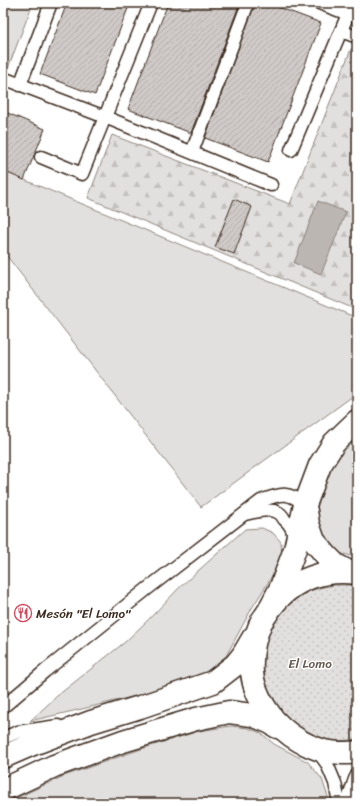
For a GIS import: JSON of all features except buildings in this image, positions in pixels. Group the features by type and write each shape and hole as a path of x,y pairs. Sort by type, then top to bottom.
{"main road":[{"path":"3,758 33,744 91,722 213,682 235,665 252,641 281,587 295,549 305,505 320,465 334,443 357,421"},
{"path":"305,505 308,524 314,541 336,565 353,572"},
{"path":"284,731 266,711 256,689 252,674 254,643 265,616 284,593 297,584 312,577 329,572 353,572"},
{"path":"3,790 54,766 123,740 196,719 229,712 252,715 269,722 300,742 322,751 357,752"}],"lane":[{"path":"20,85 51,3"},
{"path":"40,157 82,174 151,3"},
{"path":"192,152 248,3"},
{"path":"291,150 350,8 319,3"},
{"path":"341,31 357,37"},
{"path":"3,78 105,117 272,185"},
{"path":"3,707 45,671 261,501 274,496 286,495 296,498 305,505"},
{"path":"242,515 260,511 278,512 289,524 294,535 295,549"},
{"path":"3,738 18,732 91,722"},
{"path":"315,748 327,764 335,783 339,803"},
{"path":"347,803 357,775"}],"green space":[{"path":"3,3 33,3 8,68 3,66"},
{"path":"351,49 357,52 357,310 88,198 112,135 290,204"},
{"path":"3,171 357,318 357,393 201,507 3,251"},
{"path":"357,436 356,557 339,553 320,532 316,510 323,482 332,463 348,443"},
{"path":"262,528 273,533 281,542 282,557 226,656 201,676 168,688 30,721 57,696 125,642 181,586 245,529"},
{"name":"El Lomo","path":"334,585 353,585 357,587 357,739 338,741 312,736 288,720 275,704 267,685 264,665 265,645 273,626 285,609 306,593 318,588"},
{"path":"231,726 248,728 261,733 274,744 308,762 322,779 330,803 5,803 64,776 141,749 199,731"}],"shaded area":[{"path":"318,201 346,212 321,274 294,263"}],"place":[{"name":"Mesón \"El Lomo\"","path":"23,613"}]}
